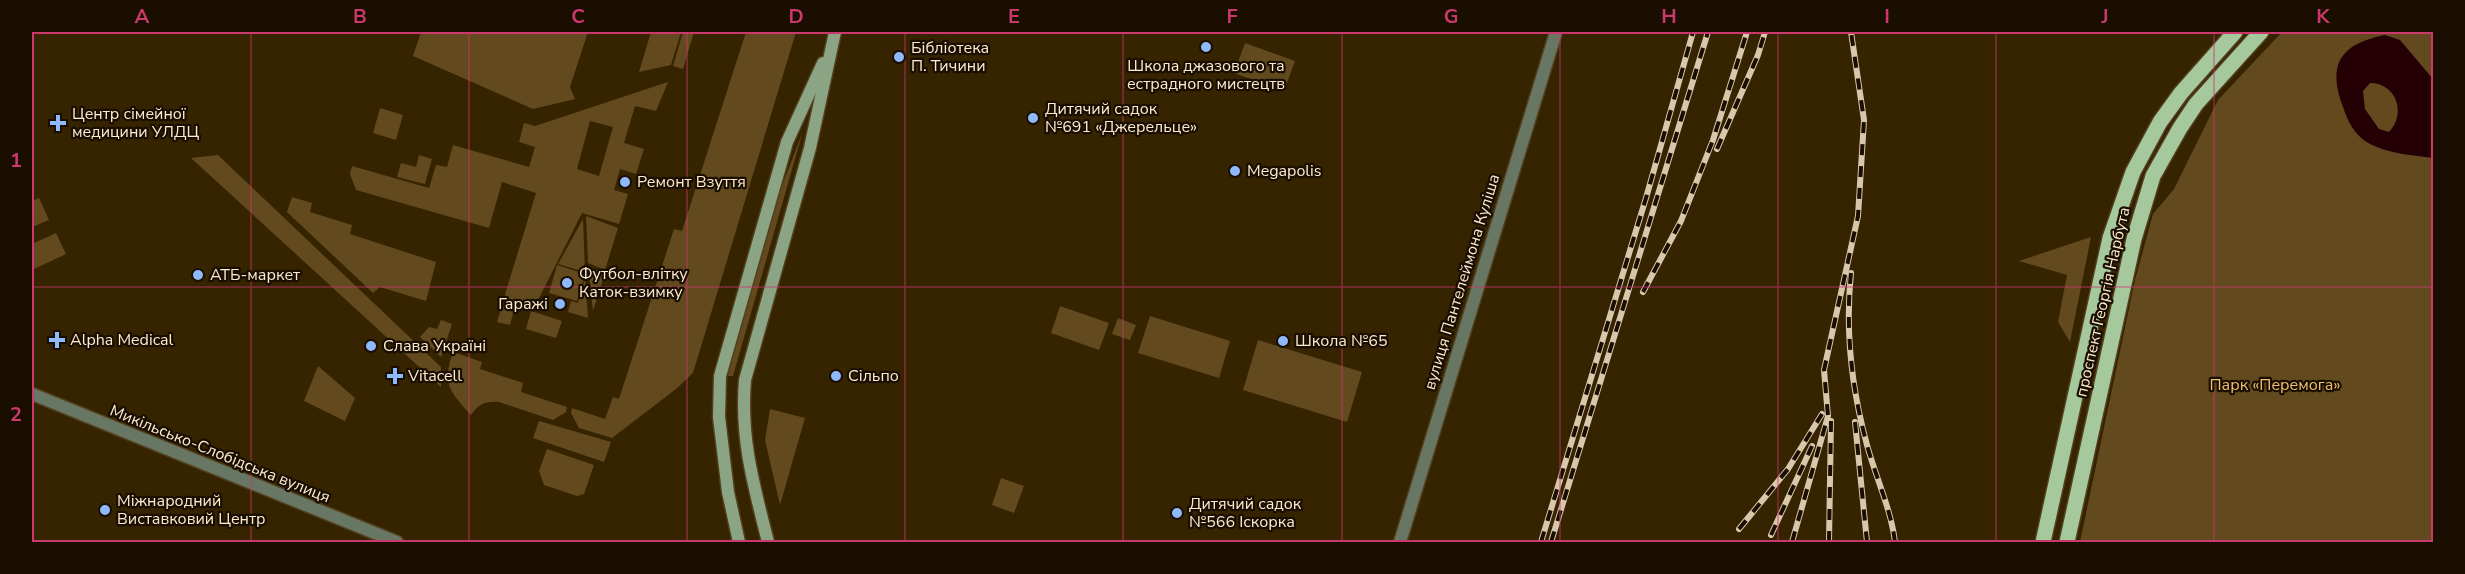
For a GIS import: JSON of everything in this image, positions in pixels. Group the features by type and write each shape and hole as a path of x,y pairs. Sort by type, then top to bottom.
{"main road":[{"path":"739,543 728,492 719,417 720,376 787,142 828,54 835,32"},
{"name":"проспект Георгія Нарбута","path":"2043,543 2110,238 2133,172 2160,122 2181,93 2235,32"},
{"name":"проспект Георгія Нарбута","path":"2067,543 2134,239 2153,176 2196,104 2261,32"},
{"path":"768,540 747,456 742,420 745,380 810,148 822,96 828,54"}],"street":[{"name":"вулиця Пантелеймона Куліша","path":"1400,543 1556,32"},
{"name":"Микільсько-Слобідська вулиця","path":"32,394 397,543"}],"green space":[{"path":"421,32 588,32 570,87 575,99 533,109 413,56"},
{"path":"651,32 681,32 671,65 639,72"},
{"path":"683,32 694,32 683,69 673,66"},
{"path":"746,32 796,32 693,373 676,389 612,438 579,428 571,413 572,408 605,419 613,397 619,399 674,229 682,231"},
{"name":"Парк «Перемога»","path":"2282,32 2433,32 2433,542 2080,542 2135,280 2153,214 2174,189 2218,100"},
{"path":"1245,43 1295,61 1284,91 1234,73"},
{"path":"668,82 656,111 635,106 624,143 644,149 636,174 620,169 614,190 628,194 619,224 582,213 538,300 519,307 503,301 536,193 502,182 489,228 356,190 350,174 352,166 429,188 436,165 447,167 453,145 529,167 535,147 519,142 524,123 535,126","holes":["590,121 613,127 599,176 577,169"]},
{"path":"380,108 403,115 396,140 373,133"},
{"path":"803,131 733,376 728,376 731,352 773,209"},
{"path":"218,155 441,367 441,387 191,158"},
{"path":"419,155 432,159 425,184 397,177 401,163 416,167"},
{"path":"292,197 312,203 310,212 352,225 350,234 436,262 426,301 380,287 373,293 287,212"},
{"path":"39,198 49,220 32,227 32,201"},
{"path":"586,216 618,228 605,270 588,263"},
{"path":"583,219 585,272 558,264"},
{"path":"56,233 66,254 32,270 32,244"},
{"path":"2091,237 2070,342 2058,322 2067,275 2019,261"},
{"name":"Футбол-влітку Каток-взимку","path":"557,265 585,274 577,301 549,293"},
{"path":"588,267 605,273 593,311"},
{"path":"585,277 588,318 568,312 571,301 578,303"},
{"path":"502,305 514,310 510,325 497,322"},
{"path":"1060,306 1109,323 1099,350 1051,333"},
{"path":"531,311 562,321 556,338 526,329"},
{"path":"1150,316 1230,341 1219,378 1138,353"},
{"path":"1118,318 1136,325 1130,340 1112,334"},
{"path":"441,320 452,324 441,357 420,337 429,327 437,329"},
{"path":"1258,340 1362,372 1347,422 1243,390"},
{"path":"453,352 482,362 480,369 523,383 521,392 567,407 566,412 553,420 494,402 483,404 471,415 457,400 448,380"},
{"path":"318,366 355,398 345,421 304,401"},
{"path":"770,409 805,418 780,505 765,440"},
{"path":"539,421 611,442 604,462 533,438"},
{"path":"547,449 594,465 584,494 577,496 544,485 539,471"},
{"path":"1001,478 1024,486 1014,513 992,505"}],"shaded area":[{"path":"2385,35 2400,40 2433,79 2433,158 2401,154 2377,147 2360,137 2350,123 2338,92 2337,68 2341,58 2348,50 2370,39","holes":["2370,83 2379,84 2392,93 2398,108 2397,116 2389,132 2379,129 2365,109 2363,91"]}],"railway":[{"path":"1541,542 1646,198 1693,32"},
{"path":"1551,542 1708,32"},
{"path":"1643,292 1681,221 1713,140 1747,32"},
{"path":"1717,149 1758,55 1765,32"},
{"path":"1792,542 1828,416 1824,370 1858,216 1864,120 1851,32"},
{"path":"1851,273 1849,338 1857,403 1895,542"},
{"path":"1739,529 1788,469 1822,414"},
{"path":"1829,542 1831,421"},
{"path":"1855,422 1867,542"},
{"path":"1771,535 1812,446"}],"place":[{"name":"Школа джазового та естрадного мистецтв","path":"1206,47"},
{"name":"Бібліотека П. Тичини","path":"899,57"},
{"name":"Дитячий садок №691 «Джерельце»","path":"1033,118"},
{"name":"Центр сімейної медицини УЛДЦ","path":"58,123"},
{"name":"Megapolis","path":"1235,171"},
{"name":"Ремонт Взуття","path":"625,182"},
{"name":"АТБ-маркет","path":"198,275"},
{"name":"Футбол-влітку Каток-взимку","path":"567,283"},
{"name":"Гаражі","path":"560,304"},
{"name":"Alpha Medical","path":"57,340"},
{"name":"Школа №65","path":"1283,341"},
{"name":"Слава Україні","path":"371,346"},
{"name":"Vitacell","path":"395,376"},
{"name":"Сільпо","path":"836,376"},
{"name":"Міжнародний Виставковий Центр","path":"105,510"},
{"name":"Дитячий садок №566 Іскорка","path":"1177,513"}]}
